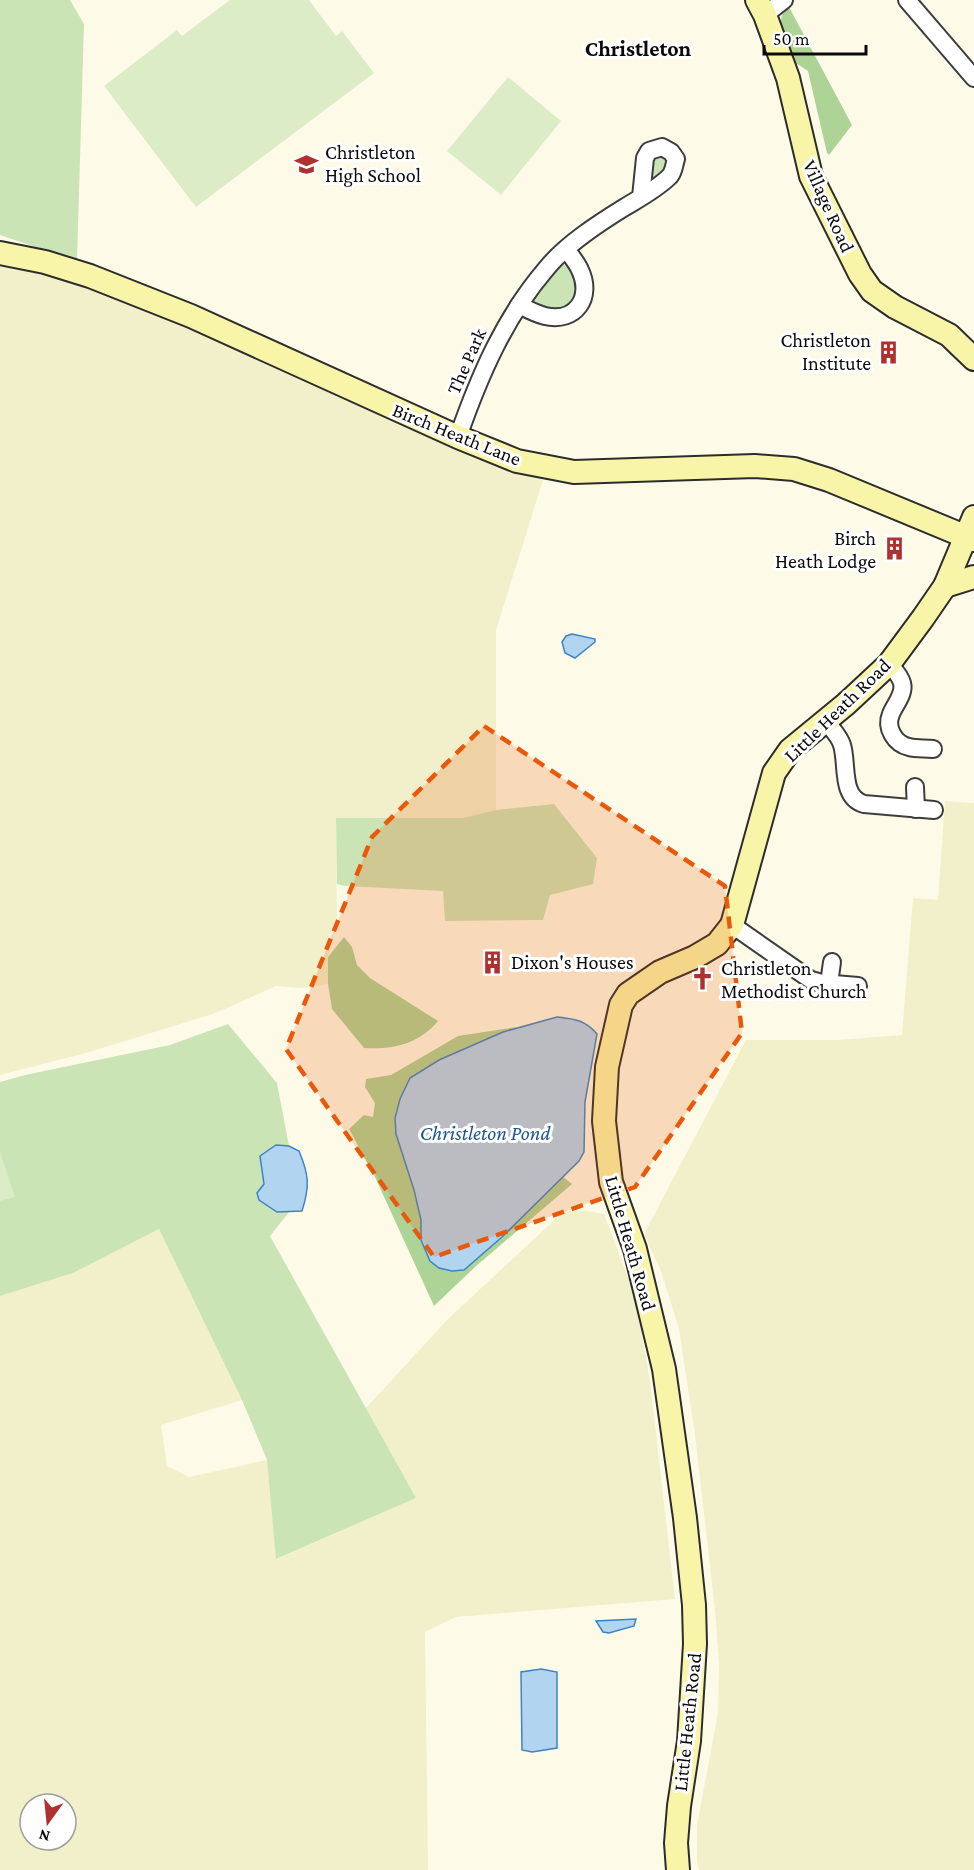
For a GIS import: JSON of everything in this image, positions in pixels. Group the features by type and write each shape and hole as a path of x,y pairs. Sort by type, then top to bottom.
{"street":[{"path":"761,8 784,0"},
{"path":"907,0 974,78"},
{"name":"Village Road","path":"761,8 788,78 811,176 860,274 872,291 895,307 949,335 974,359"},
{"name":"The Park","path":"458,437 478,380 510,317 547,267 594,227 641,197"},
{"path":"519,305 545,316 563,317 576,311 585,288 581,270 567,250"},
{"name":"Birch Heath Lane","path":"0,253 45,262 90,276 190,316 516,461 574,472 754,466 794,469 971,531"},
{"name":"Little Heath Road","path":"678,1870 676,1843 689,1741 695,1644 694,1605 685,1518 664,1369 635,1250 611,1182 604,1121 607,1066 621,1005 628,994 660,972 695,957 717,944 732,925 774,773 790,750 826,721 888,664 945,586 971,531"},
{"path":"945,586 974,577"},
{"path":"888,664 900,676 903,686 890,717 892,734 898,742 908,747 933,748"},
{"path":"826,721 842,743 849,789 857,802 934,810"},
{"path":"915,786 916,808"},
{"path":"732,925 811,980 858,986"},
{"path":"829,984 832,962"}],"highlighted area":[{"path":"484,726 725,886 742,1033 635,1187 434,1257 286,1049 372,837"}],"green space":[{"path":"0,0 70,0 84,24 77,261 0,235"},
{"path":"230,0 309,0 336,36 342,31 374,73 196,207 104,86 177,30 182,36"},
{"path":"789,7 852,125 829,155 808,71 791,60 779,25 783,13"},
{"path":"508,77 561,121 501,195 447,151"},
{"path":"656,153 664,153 670,161 665,174 652,185 649,172"},
{"path":"566,264 573,269 580,293 564,313 539,308 534,301 541,283 554,269"},
{"path":"0,265 48,271 101,286 395,421 472,453 544,477 496,630 496,810 463,818 336,818 337,920 328,957 328,984 302,988 276,986 213,1014 86,1053 0,1075"},
{"path":"945,801 974,803 974,1870 699,1870 697,1825 718,1713 719,1664 715,1610 695,1435 679,1329 661,1271 644,1234 746,1040 838,1040 902,1035 913,898 938,900"},
{"path":"554,804 597,858 593,884 550,895 543,920 445,921 443,891 337,884 336,818 463,818 496,810"},
{"path":"344,937 352,947 357,965 370,978 438,1021 431,1029 405,1044 385,1048 364,1048 332,1009 328,984 328,957"},
{"path":"228,1024 277,1083 289,1146 276,1145 277,1212 289,1212 270,1236 416,1498 276,1559 267,1460 242,1400 159,1229 73,1273 0,1296 0,1082 170,1045"},
{"path":"517,1027 439,1060 410,1078 400,1099 401,1152 409,1172 421,1220 421,1240 485,1250 502,1237 562,1176 572,1184 476,1266 434,1306 374,1175 349,1129 364,1115 373,1117 375,1103 365,1087 366,1079 391,1075 458,1036"},
{"path":"0,1152 15,1197 0,1201"},
{"path":"564,1211 604,1214 635,1296 650,1381 675,1599 456,1617 425,1632 428,1870 0,1870 0,1296 73,1273 159,1229 242,1400 161,1425 167,1466 189,1477 267,1460 277,1559 416,1498 365,1409 448,1319"}],"water":[{"path":"572,634 595,639 595,642 575,658 565,653 562,642 566,636"},
{"name":"Christleton Pond","path":"557,1017 579,1021 597,1034 585,1102 584,1152 579,1161 502,1237 464,1270 452,1271 439,1268 430,1261 421,1240 421,1220 414,1190 396,1134 395,1118 400,1099 410,1078 439,1060 503,1032"},
{"path":"276,1145 289,1146 299,1151 307,1181 302,1211 277,1212 259,1200 257,1193 264,1184 260,1156"},
{"path":"636,1619 634,1626 609,1633 603,1632 596,1621"},
{"path":"541,1669 557,1672 557,1748 532,1752 522,1750 521,1672"}],"place":[{"name":"Christleton High School","path":"307,164"},
{"name":"Christleton Institute","path":"889,352"},
{"name":"Birch Heath Lodge","path":"894,549"},
{"name":"Dixon's Houses","path":"493,962"},
{"name":"Christleton Methodist Church","path":"703,979"}],"district":[{"name":"Christleton","path":"638,48"}]}
